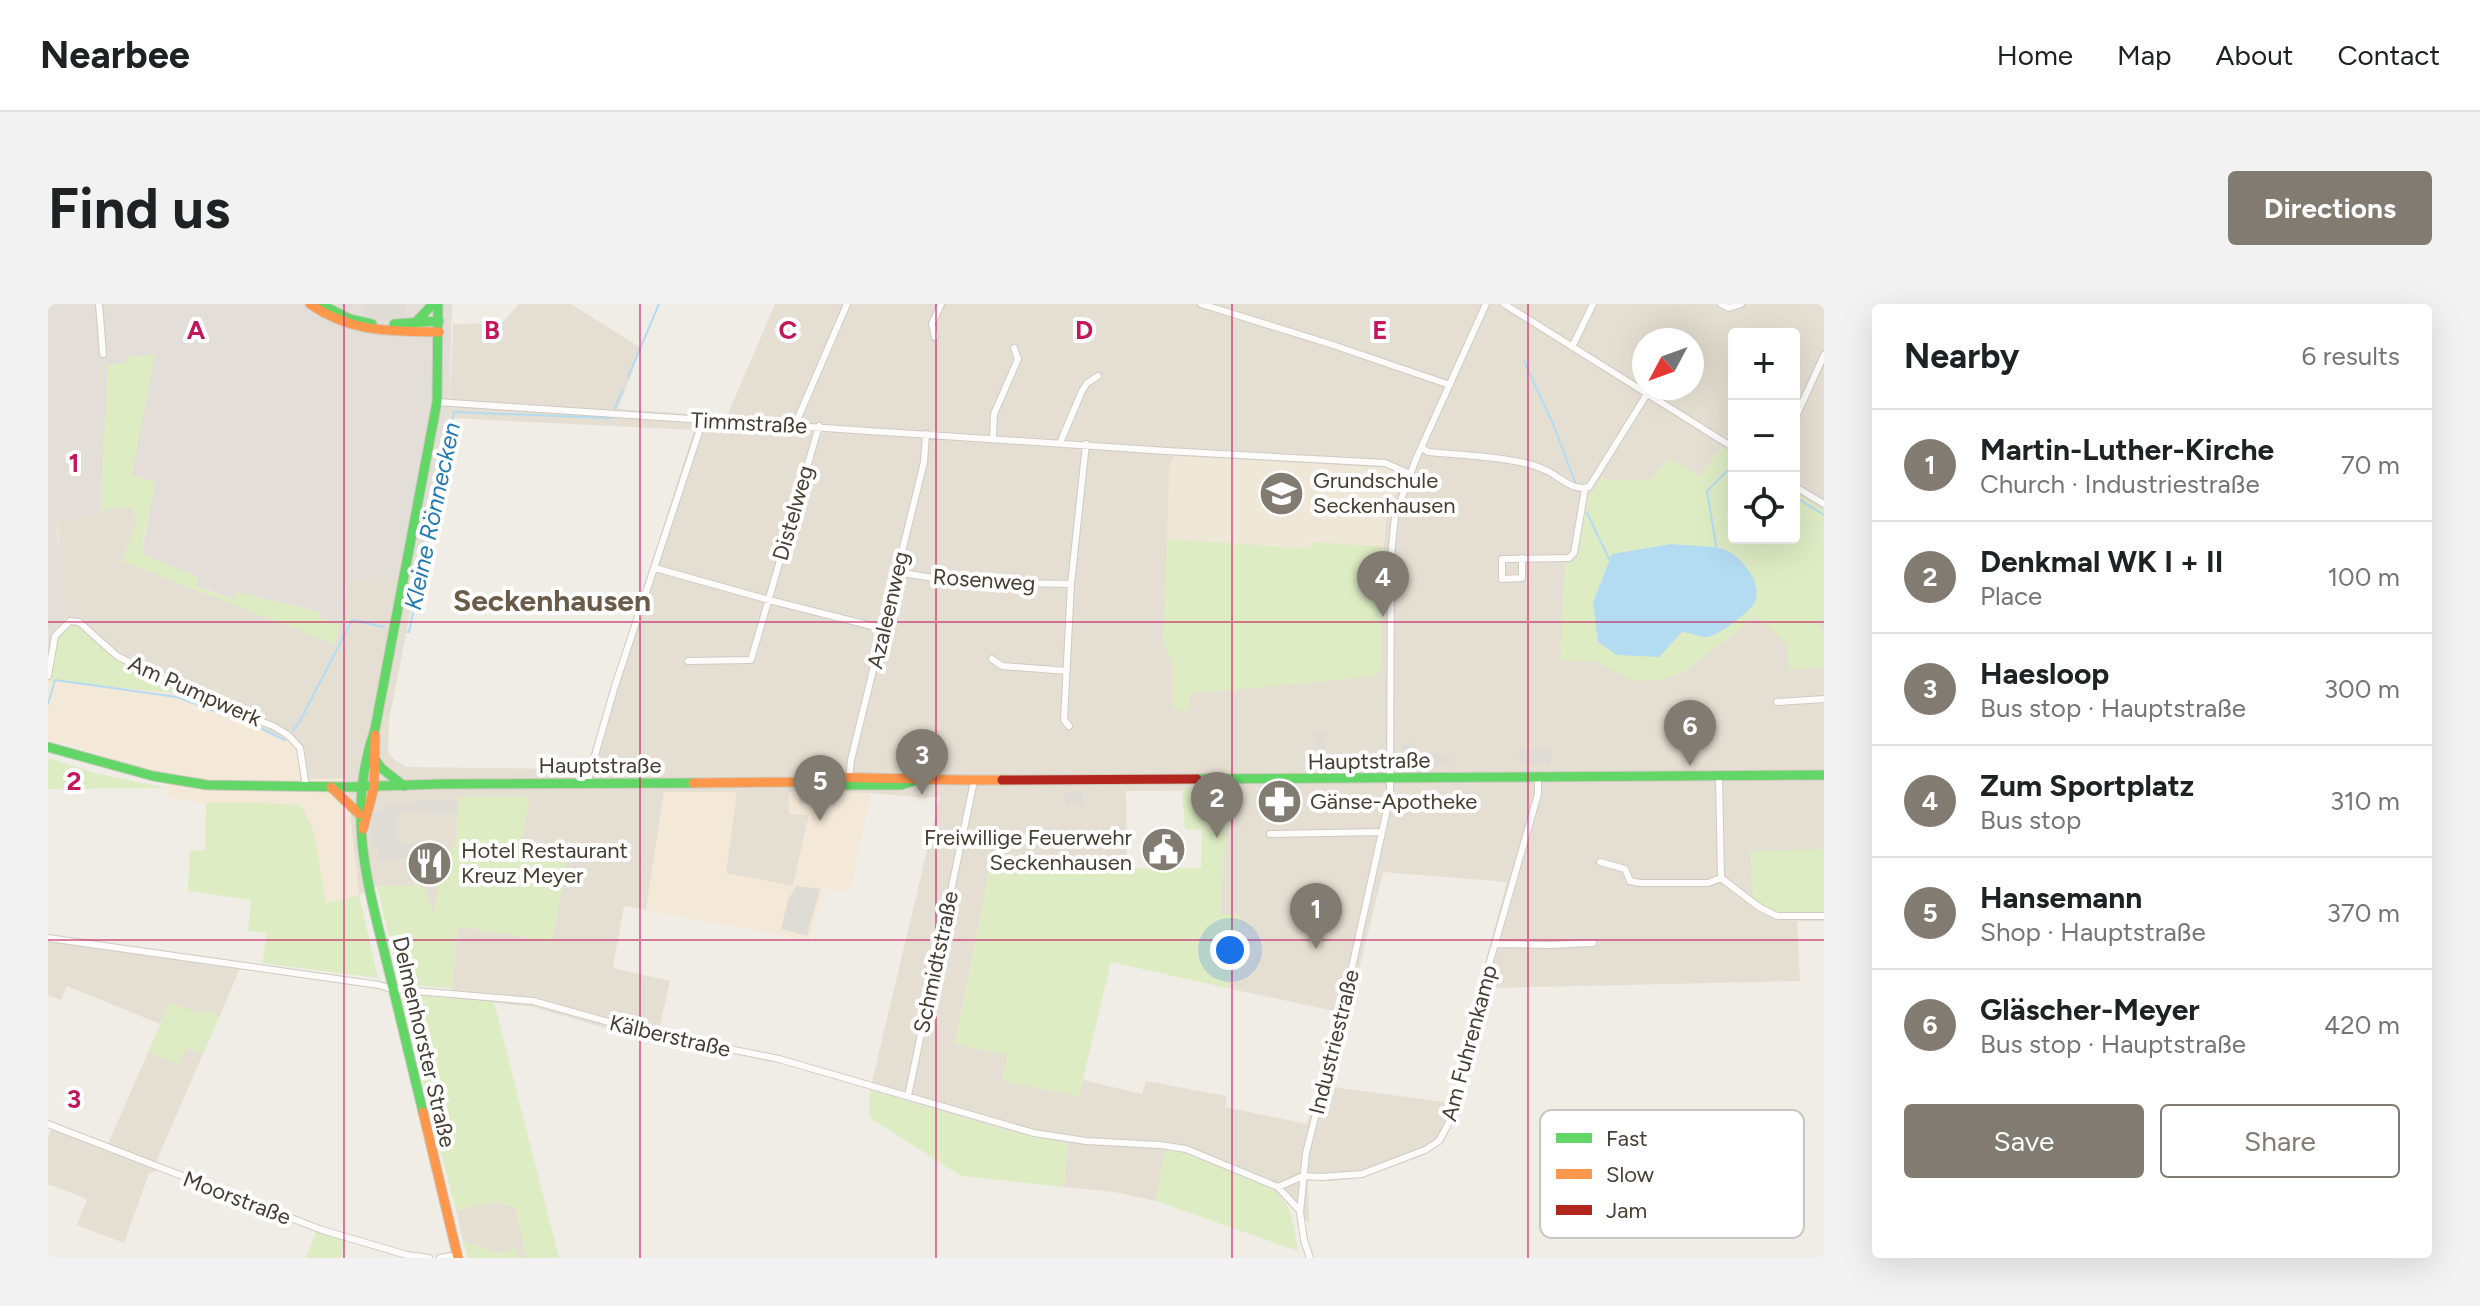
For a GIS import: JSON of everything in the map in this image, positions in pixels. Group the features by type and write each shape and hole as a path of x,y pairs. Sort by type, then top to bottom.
{"main road":[{"path":"310,304 333,320 351,327 372,330 439,327"},
{"path":"320,304 362,323 415,323 439,327"},
{"path":"415,323 436,304"},
{"name":"Delmenhorster Straße","path":"436,304 439,327 437,402 375,729 366,752 359,814 365,871 457,1256"},
{"name":"Delmenhorster Straße","path":"362,832 374,787 375,729"},
{"name":"Hauptstraße","path":"48,747 188,783 306,787 796,782 810,785 849,782 901,785 914,781 1824,775"},
{"path":"375,759 381,768 404,786"},
{"path":"331,787 359,814"}],"street":[{"path":"99,304 103,354"},
{"path":"795,425 847,304"},
{"path":"935,337 932,324 941,304"},
{"path":"1201,304 1450,385"},
{"name":"Industriestraße","path":"1310,1258 1300,1212 1303,1176 1382,832 1391,778 1392,536 1398,503 1486,304"},
{"path":"1504,304 1632,385"},
{"path":"1572,347 1593,304"},
{"path":"1721,304 1729,308 1741,304"},
{"path":"993,438 994,414 1018,359 1014,348"},
{"path":"1800,408 1824,355"},
{"path":"1060,443 1082,391 1087,383 1098,376"},
{"path":"1422,448 1428,452 1524,463 1543,469 1576,488 1585,489 1643,400"},
{"path":"1657,400 1728,444"},
{"name":"Timmstraße","path":"437,402 1385,463 1410,474"},
{"path":"587,784 615,686 703,420"},
{"name":"Distelweg","path":"688,661 751,660 819,426"},
{"name":"Azaleenweg","path":"849,782 851,760 924,462 926,434"},
{"path":"1069,726 1064,720 1071,584 1086,444"},
{"path":"1522,558 1522,578 1502,579 1502,559 1522,558 1569,558 1574,553 1585,489"},
{"path":"1800,490 1824,504"},
{"path":"655,568 884,629"},
{"name":"Rosenweg","path":"896,572 960,582 1071,584"},
{"name":"Am Pumpwerk","path":"48,676 55,636 64,624 79,622 117,656 201,699 273,726 288,735 300,748 306,787"},
{"path":"992,659 1002,666 1067,671"},
{"path":"1777,702 1824,699"},
{"path":"1719,776 1721,878"},
{"name":"Am Fuhrenkamp","path":"1303,1176 1362,1174 1425,1150 1439,1141 1453,1115 1476,1010 1538,794 1538,777"},
{"name":"Schmidtstraße","path":"908,1096 974,781"},
{"path":"1270,834 1382,832"},
{"path":"1600,862 1625,869 1630,881 1640,883 1708,883 1721,878"},
{"path":"1721,878 1759,907 1777,916 1824,916"},
{"name":"Kälberstraße","path":"48,938 392,989 533,1001 641,1031 779,1059 1034,1133 1086,1141 1186,1149 1278,1187 1300,1212"},
{"name":"Am Fuhrenkamp","path":"1496,944 1593,943"},
{"name":"Moorstraße","path":"48,1124 322,1230 407,1255 429,1258"},
{"path":"1278,1187 1303,1176"},
{"path":"440,1258 457,1256"}],"shaded area":[{"path":"48,304 452,304 449,418 416,583 374,576 348,584 340,623 319,618 320,612 236,592 234,599 196,586 198,577 141,555 150,512 115,507 101,513 56,521 66,616 48,651"},
{"path":"363,304 405,304 405,319 380,321 362,315"},
{"path":"519,304 571,304 641,348 618,409 727,416 775,304 1824,304 1824,921 1797,921 1800,981 1479,986 1507,882 1383,872 1348,1014 1227,988 1241,917 1220,914 1228,790 1126,791 1127,868 990,868 955,1043 1008,1055 1003,1080 1079,1096 1083,1080 1142,1094 1146,1081 1227,1096 1225,1107 1307,1124 1318,1085 1458,1104 1441,1144 1425,1154 1363,1177 1334,1181 1308,1180 1309,1223 1272,1189 1190,1155 1166,1149 1156,1201 1114,1192 1064,1187 1067,1143 1005,1130 870,1090 940,796 789,792 809,814 793,886 725,873 735,792 664,792 646,910 624,906 613,968 670,981 657,1039 533,1007 451,998 458,926 552,941 569,850 521,843 529,797 459,798 456,843 436,904 435,918 425,889 420,888 420,878 413,886 377,886 359,895 346,779 300,779 297,750 186,694 48,681 48,651 53,633 59,536 56,521 101,513 115,507 131,508 137,519 123,561 335,643 348,584 374,576 416,583 389,720 388,752 406,767 586,769 694,430 449,418 453,324 502,323"},
{"name":"Grundschule Seckenhausen","path":"1175,456 1390,468 1400,477 1400,483 1386,522 1384,547 1311,542 1311,549 1167,539 1169,467"},
{"path":"48,681 186,694 200,703 286,738 297,749 300,779 346,778 359,895 326,903 314,832 269,804 206,803 165,797 170,776 48,739"},
{"path":"1325,731 1326,753 1378,753 1380,768 1318,768 1315,732"},
{"path":"1415,742 1417,755 1448,754 1452,764 1410,765 1405,761 1402,746"},
{"path":"1520,749 1551,750 1551,764 1519,763"},
{"path":"1083,791 1083,805 1065,805 1064,792"},
{"path":"664,792 735,792 726,873 793,886 809,815 789,814 789,792 870,793 850,892 823,887 810,941 646,910"},
{"path":"799,797 837,797 835,805 799,803"},
{"path":"456,800 456,814 396,813 396,839 399,843 421,843 421,858 379,859 379,848 374,847 371,832 374,811 382,812 383,806 404,806 412,801"},
{"path":"796,886 820,889 807,936 781,929 788,900"},
{"path":"48,940 240,968 220,1016 204,1010 202,1015 170,1004 160,1024 67,986 61,1000 48,995"},
{"path":"187,1048 203,1054 156,1162 159,1164 157,1170 149,1174 124,1243 77,1225 87,1199 48,1184 48,1137 55,1123 108,1144 148,1052 178,1063"},
{"path":"498,1201 518,1209 527,1258 518,1258 515,1249 498,1253 463,1241 456,1210"}],"green space":[{"path":"155,354 132,475 153,481 154,489 141,554 199,577 196,586 233,599 236,592 320,612 319,618 340,623 334,644 122,561 137,519 130,508 115,507 101,513 108,365 125,362 129,357"},
{"path":"1722,446 1728,450 1728,544 1800,544 1800,496 1824,510 1824,619 1819,625 1824,630 1824,667 1789,670 1787,645 1756,616 1685,672 1661,680 1632,681 1596,661 1560,661 1565,562 1575,561 1586,500 1602,477 1608,480 1651,480 1669,458 1699,476"},
{"path":"1167,539 1310,549 1311,542 1384,547 1381,671 1378,671 1378,676 1189,694 1189,710 1173,711 1173,664 1163,643"},
{"path":"66,616 89,637 141,674 186,694 48,681 48,651 53,633"},
{"path":"48,758 95,773 167,788 48,789"},
{"path":"1182,789 1229,790 1220,913 1241,916 1227,988 1111,962 1079,1096 1003,1081 1007,1055 955,1044 990,868 1201,868 1202,830 1185,829"},
{"path":"459,797 530,797 521,843 569,850 552,942 458,926 452,988 407,985 400,981 377,886 413,886 413,878 420,878 420,888 425,888 435,916 441,859 456,843"},
{"path":"206,803 301,805 314,832 326,903 359,895 378,978 262,963 267,933 248,931 251,900 188,891 190,851 205,850"},
{"path":"1824,849 1824,912 1776,913 1753,898 1750,851"},
{"path":"409,994 494,1002 559,1258 527,1258 517,1216 518,1208 498,1201 456,1210 401,999"},
{"path":"170,1003 201,1014 204,1010 220,1016 203,1054 187,1048 179,1064 148,1052"},
{"path":"870,1090 1005,1130 1068,1143 1064,1187 961,1176 869,1117"},
{"path":"1165,1149 1229,1168 1275,1192 1290,1213 1298,1251 1156,1201"},
{"path":"317,1229 346,1239 341,1258 306,1258"},
{"path":"463,1241 498,1253 515,1249 518,1258 468,1258"}],"water":[{"path":"1672,544 1716,548 1734,555 1754,580 1755,602 1748,611 1711,636 1682,632 1659,657 1617,655 1598,642 1593,602 1612,554"}],"waterway":[{"name":"Kleine Rönnecken","path":"628,377 659,304"},
{"name":"Kleine Rönnecken","path":"1524,361 1575,482"},
{"path":"615,408 622,391"},
{"name":"Kleine Rönnecken","path":"407,632 454,412 611,418"},
{"name":"Kleine Rönnecken","path":"1717,551 1707,491 1728,470"},
{"name":"Kleine Rönnecken","path":"1800,500 1824,515"},
{"name":"Kleine Rönnecken","path":"1587,513 1609,559"},
{"name":"Kleine Rönnecken","path":"293,731 352,620 384,627"},
{"name":"Kleine Rönnecken","path":"48,704 55,680 177,697 285,740"}],"traffic: fast":[{"path":"320,304 350,319 372,324"},
{"path":"415,323 433,304"},
{"path":"423,1112 373,904 361,818 366,760 375,729 437,402 438,304"},
{"path":"394,324 439,321"},
{"path":"48,747 153,776 207,785 350,787 693,783"},
{"path":"375,759 381,768 404,786"},
{"path":"1197,779 1824,775"},
{"path":"798,782 810,785 901,785 913,781"}],"traffic: slow":[{"path":"310,304 356,325 439,332"},
{"path":"363,829 374,787 375,735"},
{"path":"693,783 796,782 810,777 1002,780"},
{"path":"331,787 359,814"},
{"path":"423,1112 458,1258"}],"traffic: jam":[{"path":"1002,780 1197,779"}],"place":[{"name":"Grundschule Seckenhausen","path":"1282,493"},
{"name":"Zum Sportplatz","path":"1383,617"},
{"name":"Gläscher-Meyer","path":"1690,766"},
{"name":"Haesloop","path":"922,795"},
{"name":"Gänse-Apotheke","path":"1279,801"},
{"name":"Hansemann","path":"820,821"},
{"name":"Denkmal WK I + II","path":"1217,838"},
{"name":"Freiwillige Feuerwehr Seckenhausen","path":"1163,850"},
{"name":"Hotel Restaurant Kreuz Meyer","path":"430,863"},
{"name":"Martin-Luther-Kirche","path":"1316,949"}],"district":[{"name":"Seckenhausen","path":"552,600"}]}
